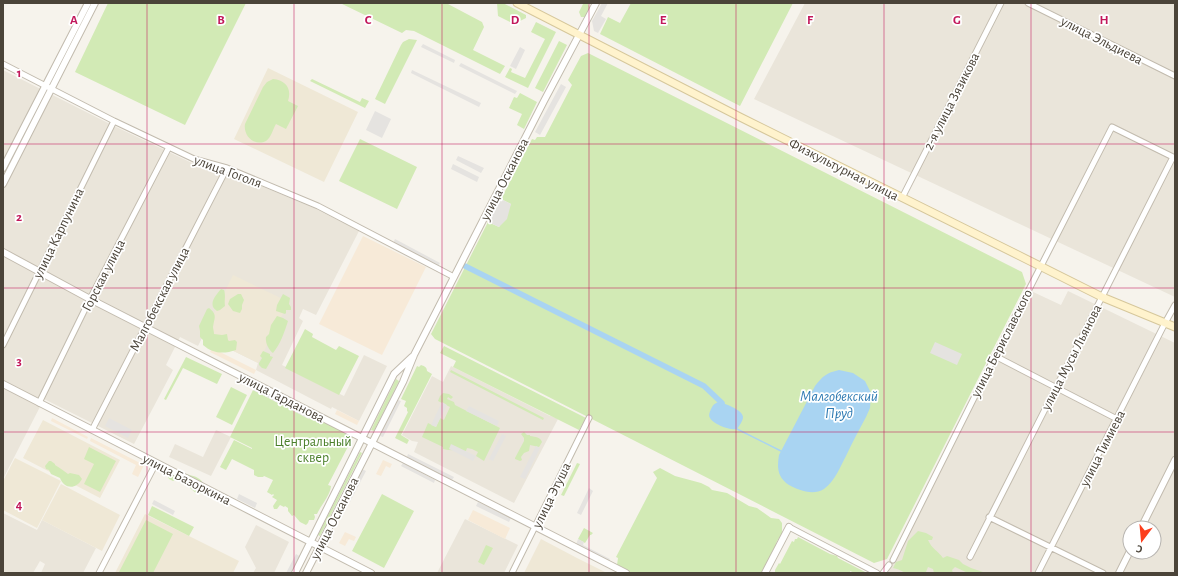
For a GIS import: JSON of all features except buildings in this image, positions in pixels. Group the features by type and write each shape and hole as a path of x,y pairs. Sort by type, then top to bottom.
{"main road":[{"name":"Физкультурная улица","path":"517,3 902,198 1102,297 1175,327"}],"street":[{"path":"3,184 88,3"},
{"path":"3,168 49,88 95,3"},
{"name":"улица Осканова","path":"306,573 403,382 414,355 596,3"},
{"name":"2-я улица Зязикова","path":"902,198 1001,3"},
{"name":"улица Эльдиева","path":"1028,3 1175,76"},
{"name":"улица Гоголя","path":"3,64 194,160 227,168 318,206 454,277"},
{"name":"улица Карпунина","path":"3,345 114,121"},
{"name":"улица Бериславского","path":"893,560 1040,266 1112,127 1174,158"},
{"name":"Горская улица","path":"39,403 90,299 169,147"},
{"name":"улица Мусы Льянова","path":"970,557 989,517 1174,158"},
{"name":"Малгобекская улица","path":"92,430 144,326 227,168"},
{"name":"улица Гарданова","path":"3,252 90,299 626,573"},
{"name":"улица Тимиева","path":"1038,573 1175,305"},
{"name":"улица Осканова","path":"295,573 394,374 414,355"},
{"path":"995,356 1117,419"},
{"name":"улица Базоркина","path":"3,384 371,573"},
{"name":"улица Этуша","path":"512,573 589,418"},
{"path":"1146,520 1175,460"},
{"path":"99,573 156,463"},
{"path":"989,517 1103,573"},
{"path":"765,573 789,527 877,573"},
{"path":"1119,573 1126,560"},
{"path":"883,573 889,565"}],"shaded area":[{"path":"602,3 608,3 601,16 606,19 598,33 594,31 592,21"},
{"path":"805,3 1175,3 1175,297 754,99"},
{"path":"423,44 455,60 454,63 421,47"},
{"path":"520,47 525,50 516,69 510,66"},
{"path":"461,63 517,91 515,94 459,66"},
{"path":"268,68 358,112 324,182 234,139"},
{"path":"3,70 112,125 192,163 228,172 316,209 359,231 316,315 303,309 299,318 303,321 282,365 344,396 364,355 387,366 359,421 332,407 331,409 256,370 258,363 203,336 198,346 180,337 166,365 173,370 134,444 44,399 3,479"},
{"path":"412,70 481,103 479,107 411,73"},
{"path":"561,84 566,87 540,135 535,132"},
{"path":"375,111 391,119 382,138 366,130"},
{"path":"458,156 484,168 481,173 456,160"},
{"path":"453,164 479,177 477,182 451,169"},
{"path":"501,199 511,204 507,219 499,227 488,222"},
{"path":"363,236 426,267 382,355 319,324"},
{"path":"395,239 440,263 438,266 393,243"},
{"path":"233,275 289,302 258,363 203,336"},
{"path":"1031,291 1061,305 1068,291 1175,343 1175,573 888,573"},
{"path":"935,342 962,354 957,365 930,353"},
{"path":"212,348 256,370 254,374 210,352"},
{"path":"451,366 558,419 514,503 414,452 418,442 412,441 402,435 432,376 443,382"},
{"path":"255,386 311,415 309,419 253,390"},
{"path":"398,400 401,401 383,437 380,436"},
{"path":"442,402 447,405 436,427 431,425"},
{"path":"469,406 499,421 497,426 466,411"},
{"path":"337,410 359,421 357,425 335,414"},
{"path":"52,418 88,437 87,439 51,421"},
{"path":"109,418 132,430 128,438 105,426"},
{"path":"43,420 120,460 100,498 23,458"},
{"path":"216,430 231,437 211,476 169,457 175,444 203,457"},
{"path":"502,434 506,436 493,461 489,459"},
{"path":"91,438 144,465 138,477 132,474 136,465 90,441"},
{"path":"451,444 476,456 473,461 449,449"},
{"path":"536,446 540,448 525,479 520,477"},
{"path":"408,454 454,477 452,480 407,457"},
{"path":"15,458 61,481 37,528 3,510 3,481"},
{"path":"383,460 392,464 390,468 386,466 381,476 376,474"},
{"path":"403,463 435,480 434,483 401,466"},
{"path":"362,469 366,471 350,502 346,500"},
{"path":"61,484 120,515 102,551 42,520"},
{"path":"589,488 593,491 581,515 577,513"},
{"path":"239,494 257,503 255,508 237,499"},
{"path":"154,500 175,511 173,515 152,504"},
{"path":"478,502 511,518 509,522 476,506"},
{"path":"473,510 510,528 505,539 468,520"},
{"path":"3,513 37,530 42,520 96,548 83,573 41,573 45,564 40,561 33,573 3,573"},
{"path":"145,514 239,561 233,573 115,573"},
{"path":"465,519 518,545 504,573 437,573"},
{"path":"256,525 289,542 274,573 253,573 256,568 245,547"},
{"path":"345,532 356,537 354,541 349,539 345,546 339,543"},
{"path":"541,539 577,558 607,573 524,573"},
{"path":"578,539 584,542 583,545 610,559 609,561 576,545"},
{"path":"296,554 301,557 293,573 286,573"}],"green space":[{"path":"108,3 246,3 185,125 75,72"},
{"path":"340,3 448,3 482,22 484,27 473,50 505,66 500,74 414,31 406,30 402,33"},
{"path":"497,3 503,3 526,15 526,18 514,24 498,16"},
{"path":"631,3 793,3 740,106 600,34 608,17 620,23"},
{"path":"583,4 588,4 590,8 585,17 581,17 579,12"},
{"path":"536,22 556,32 528,88 505,77 510,68 512,69 511,72 525,78 545,39 531,32"},
{"path":"409,39 417,40 385,104 375,99 401,45"},
{"path":"559,41 567,45 543,92 535,88"},
{"path":"588,53 1022,272 1026,284 887,559 874,563 435,339 431,334 488,222 499,227 511,204 501,199 532,139 535,140 537,137 545,137 572,85 568,80 581,56"},
{"path":"273,79 285,83 289,93 288,101 298,106 286,129 276,124 268,140 257,142 250,139 248,136 245,124 263,87 267,82"},
{"path":"312,79 360,102 362,98 369,101 365,108 310,81"},
{"path":"520,93 537,102 524,129 517,125 522,114 509,108 514,97 517,98"},
{"path":"360,139 417,167 397,209 339,181"},
{"path":"221,289 225,292 225,306 217,311 214,309 213,300"},
{"path":"238,294 241,294 244,300 240,313 233,311 228,304 230,299"},
{"path":"283,294 290,298 289,304 291,307 291,310 286,310 285,314 276,311 277,305"},
{"path":"209,308 214,313 214,334 227,334 229,341 235,340 237,342 236,350 215,352 203,345 203,340 200,337 199,326 207,309"},
{"path":"277,316 288,321 284,334 273,353 266,342 266,337 269,334 271,325"},
{"path":"305,329 313,334 312,337 336,350 339,346 359,356 339,395 285,368"},
{"path":"444,346 586,418 579,430 453,367 456,361 440,353"},
{"path":"263,351 273,357 266,369 259,365 262,358 260,356"},
{"path":"186,357 222,374 217,384 183,368 166,400 164,399"},
{"path":"421,365 432,374 401,435 409,440 407,444 395,438 408,412 407,408 404,406 406,401 401,399 417,366 419,367"},
{"path":"451,370 544,418 543,420 450,372"},
{"path":"396,379 399,381 374,431 371,430"},
{"path":"231,387 247,395 232,425 216,417"},
{"name":"Центральный сквер","path":"253,390 309,419 311,415 353,437 328,485 331,486 327,497 317,514 314,514 314,520 309,520 306,525 300,522 294,515 292,516 288,511 288,508 285,506 280,505 277,509 274,509 273,506 277,500 272,497 274,495 273,494 272,495 267,492 273,480 264,476 258,477 254,475 254,470 232,459 226,470 220,467 234,440 252,449 230,437"},
{"path":"443,393 449,394 453,397 451,399 448,397 447,399 454,402 455,405 500,428 484,461 476,456 478,452 472,449 467,448 466,451 443,449 443,447 422,437 428,423 436,427 440,418 444,420 450,407 438,401"},
{"path":"524,432 527,435 539,438 542,442 539,447 530,445 529,451 524,453 521,457 522,460 520,461 515,458 524,441 521,434"},
{"path":"89,447 116,461 100,492 84,484 94,464 84,459"},
{"path":"360,452 362,453 320,536 318,535"},
{"path":"49,461 68,474 79,475 82,479 77,485 70,487 67,486 60,478 51,474 49,470 46,469 45,466"},
{"path":"577,463 580,464 564,496 561,495"},
{"path":"660,468 675,476 701,483 712,490 727,493 749,506 757,508 771,518 779,519 782,523 782,534 777,541 773,554 769,558 762,573 632,573 617,565 618,558 616,557 657,478 653,472"},
{"path":"169,472 194,476 199,479 204,487 202,493 197,494 190,488 189,485 169,479"},
{"path":"382,494 414,511 384,568 352,551"},
{"path":"152,506 194,527 189,536 148,515"},
{"path":"146,520 173,534 153,573 121,573 119,572"},
{"path":"584,528 593,533 585,543 578,539"},
{"path":"918,531 933,537 932,540 928,540 931,546 943,558 947,556 959,560 971,568 986,573 968,573 955,567 952,570 953,573 934,573 933,569 928,567 926,572 911,574 893,568 896,562 902,560 908,541"},
{"path":"798,537 867,573 855,573 850,571 852,573 775,573 775,570 779,563 780,564 792,541 794,542"},
{"path":"486,545 493,548 484,565 478,562"}],"water":[{"name":"Малгобекский Пруд","path":"839,370 853,373 865,381 871,393 870,408 839,469 828,486 815,492 797,489 782,479 778,468 779,455 815,386 825,375"},
{"path":"718,402 733,407 742,414 743,417 741,423 737,429 722,426 715,423 710,418 709,415 711,409"}],"waterway":[{"path":"465,266 704,386 722,403"},
{"path":"737,429 781,451"}]}
